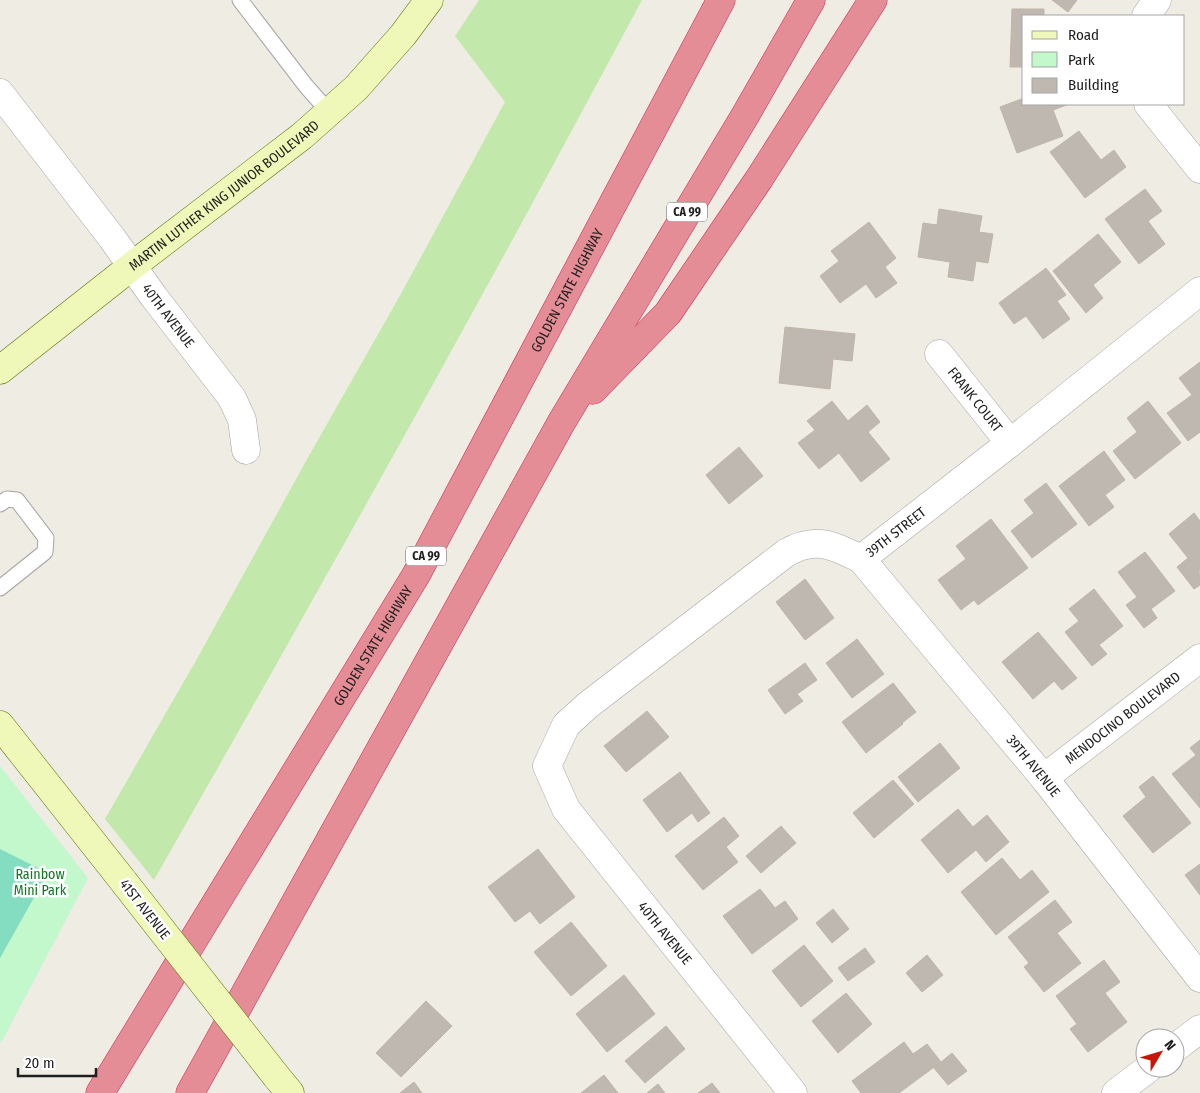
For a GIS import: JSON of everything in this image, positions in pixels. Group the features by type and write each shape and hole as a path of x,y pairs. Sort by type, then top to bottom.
{"highway":[{"name":"GOLDEN STATE HIGHWAY","path":"100,1093 416,575 721,0"},
{"name":"CA 99","path":"190,1093 561,423 746,114 811,0"},
{"path":"561,423 668,313 759,179 873,0"}],"street":[{"name":"MARTIN LUTHER KING JUNIOR BOULEVARD","path":"0,370 302,136 356,88 397,42 429,0"},
{"path":"1147,15 1157,0"},
{"name":"40TH AVENUE","path":"0,93 232,398 242,420 246,450"},
{"path":"1149,105 1200,169"},
{"name":"39TH STREET","path":"547,766 566,725 786,553 798,546 818,543 837,548 861,559 1010,444 1200,291"},
{"name":"FRANK COURT","path":"939,354 1010,444"},
{"name":"39TH AVENUE","path":"861,559 1044,778 1200,978"},
{"name":"MENDOCINO BOULEVARD","path":"1044,778 1200,658"},
{"name":"41ST AVENUE","path":"0,726 283,1084"},
{"name":"40TH AVENUE","path":"547,766 566,809 793,1093"},
{"path":"1185,1040 1200,1029"},
{"path":"1116,1093 1136,1078"}],"lane":[{"path":"240,0 306,86 329,112"},
{"path":"0,504 7,499 18,500 46,538 45,552 0,588"}],"green space":[{"path":"479,0 642,0 401,442 154,880 105,819 402,292 505,102 455,36"},
{"name":"Rainbow Mini Park","path":"0,766 88,878 1,1043 0,1042"},
{"path":"0,849 42,870 45,878 0,958"}],"building":[{"path":"1052,0 1077,0 1068,12"},
{"path":"1012,9 1044,9 1044,15 1022,15 1022,67 1010,67"},
{"path":"1022,99 1022,105 1066,105 1053,110 1063,136 1017,153 1000,107"},
{"path":"1079,131 1101,160 1114,150 1126,167 1085,198 1050,152"},
{"path":"1145,189 1162,211 1148,221 1165,244 1139,264 1105,219"},
{"path":"939,209 982,216 979,232 993,234 988,263 976,261 973,281 948,277 950,262 918,257 923,223 937,225"},
{"path":"869,222 896,258 885,267 897,283 876,298 866,284 840,303 820,276 839,261 831,251"},
{"path":"1098,234 1121,262 1093,285 1103,298 1086,313 1053,271"},
{"path":"1046,268 1066,295 1057,301 1070,319 1043,339 1026,316 1014,324 999,303"},
{"path":"785,327 855,334 852,361 833,359 830,389 779,383"},
{"path":"1200,362 1200,432 1188,441 1167,413 1192,395 1179,378"},
{"path":"832,401 848,421 867,405 880,422 868,432 890,459 861,482 839,453 819,469 798,443 815,430 807,421"},
{"path":"1148,401 1181,443 1135,479 1113,451 1137,432 1127,418"},
{"path":"739,447 763,476 729,504 706,475"},
{"path":"1104,451 1125,480 1105,495 1114,507 1089,526 1059,486"},
{"path":"1046,483 1077,524 1032,558 1011,531 1034,513 1024,500"},
{"path":"1194,513 1200,521 1200,585 1194,589 1177,567 1188,558 1169,534"},
{"path":"991,519 1028,568 978,605 974,600 961,610 938,580 966,559 956,546"},
{"path":"1145,552 1175,591 1151,609 1157,618 1144,628 1126,605 1137,597 1118,572"},
{"path":"805,579 834,618 805,640 776,602"},
{"path":"1094,589 1123,626 1099,645 1107,654 1092,666 1065,632 1079,621 1069,609"},
{"path":"1038,632 1077,678 1062,690 1054,681 1033,699 1002,662"},
{"path":"857,639 884,674 852,698 826,663"},
{"path":"805,663 817,680 797,694 803,701 785,714 768,690"},
{"path":"893,683 916,712 866,753 842,722"},
{"path":"647,711 669,737 626,772 604,746"},
{"path":"1200,740 1200,808 1172,774 1196,755 1190,748"},
{"path":"940,743 960,768 918,802 898,777"},
{"path":"680,772 710,813 698,822 692,813 667,832 643,800"},
{"path":"1153,776 1191,823 1153,853 1123,816 1146,797 1139,787"},
{"path":"893,780 914,804 874,838 853,813"},
{"path":"958,809 973,827 987,815 1009,842 986,862 976,850 948,873 921,840"},
{"path":"724,817 739,836 726,847 738,862 703,890 675,856"},
{"path":"781,826 796,843 761,873 746,856"},
{"path":"538,849 575,897 540,924 530,911 515,922 488,887"},
{"path":"1002,858 1020,880 1032,870 1049,892 996,935 961,892"},
{"path":"1200,864 1200,895 1185,875"},
{"path":"760,889 775,908 785,901 798,919 752,954 723,916"},
{"path":"1055,900 1072,922 1057,933 1081,963 1044,992 1024,967 1029,963 1008,937"},
{"path":"833,909 849,929 832,943 816,923"},
{"path":"571,922 607,966 571,996 534,952"},
{"path":"804,945 833,981 801,1007 772,971"},
{"path":"865,948 875,962 848,981 838,968"},
{"path":"927,955 943,975 922,992 906,973"},
{"path":"1104,960 1120,982 1105,993 1127,1022 1088,1052 1070,1029 1077,1024 1056,996"},
{"path":"624,975 655,1014 607,1052 576,1014"},
{"path":"846,993 872,1024 838,1053 812,1021"},
{"path":"426,1001 452,1026 401,1077 376,1053"},
{"path":"666,1026 685,1049 645,1083 625,1061"},
{"path":"904,1042 913,1054 927,1044 941,1062 899,1093 861,1093 852,1081"},
{"path":"952,1053 967,1071 948,1085 934,1068"},
{"path":"604,1075 618,1093 581,1093"},
{"path":"414,1082 422,1093 400,1093"},
{"path":"712,1083 720,1093 698,1093"},
{"path":"658,1084 665,1093 647,1093"}]}
